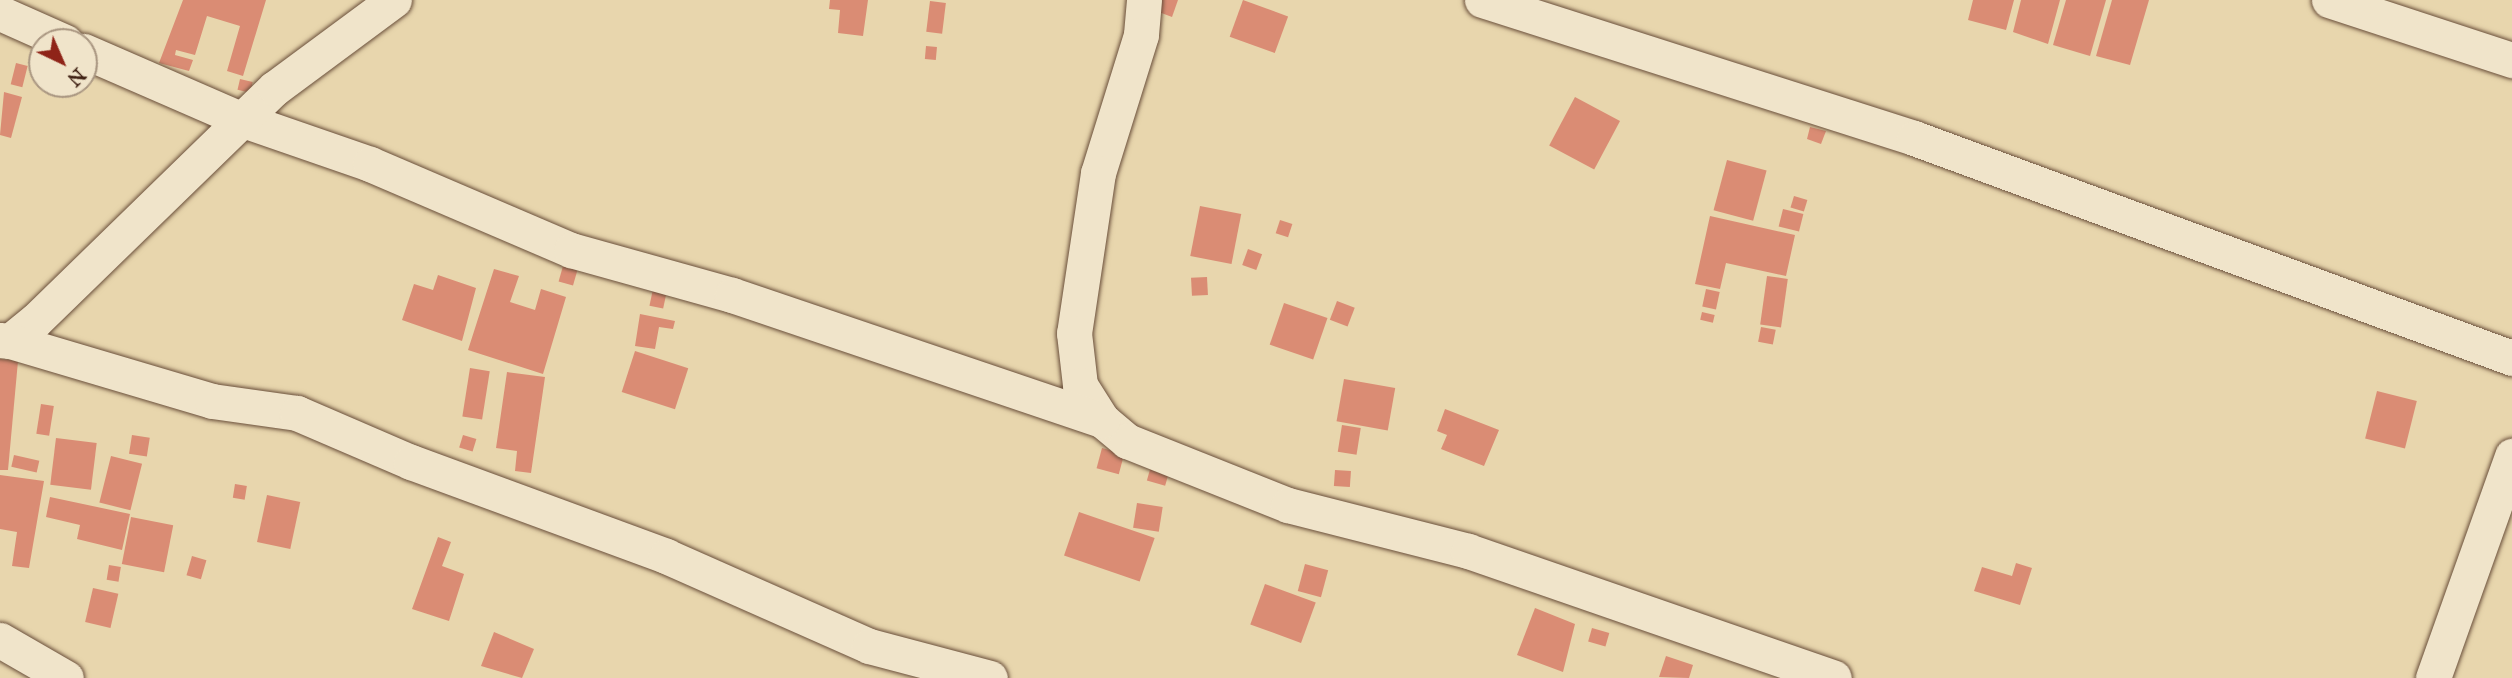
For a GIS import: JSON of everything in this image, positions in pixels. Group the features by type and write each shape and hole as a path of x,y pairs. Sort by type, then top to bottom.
{"street":[{"path":"5,340 285,80 394,0"},
{"path":"1144,0 1141,35 1098,173 1074,333 1080,385 1102,420 1127,441 1288,505 1468,551 1834,678"},
{"path":"1482,0 1914,138 2512,358"},
{"path":"2329,0 2512,60"},
{"path":"0,13 34,28"},
{"path":"98,57 243,120 370,164 571,250 732,295 1102,420"},
{"path":"5,340 212,401 298,413 411,462 666,556 869,646 990,678"},
{"path":"2432,678 2512,456"},
{"path":"0,640 66,678"}],"building":[{"path":"183,0 266,0 243,76 227,71 240,26 207,16 195,55 176,50 175,55 193,60 189,71 159,63"},
{"path":"830,0 868,0 863,36 838,33 840,10 829,9"},
{"path":"1154,0 1178,0 1172,17 1151,9"},
{"path":"1243,0 1288,16 1275,53 1230,37"},
{"path":"1973,0 2014,0 2006,30 1968,20"},
{"path":"2021,0 2060,0 2048,44 2013,32"},
{"path":"2066,0 2106,0 2090,56 2053,45"},
{"path":"2112,0 2149,0 2130,65 2096,56"},
{"path":"930,1 946,3 942,34 926,32"},
{"path":"926,46 937,47 936,60 925,59"},
{"path":"16,63 28,66 22,87 11,84"},
{"path":"240,79 253,82 250,93 238,90"},
{"path":"4,92 22,97 11,138 0,135"},
{"path":"1575,97 1620,121 1594,170 1549,146"},
{"path":"1810,127 1826,131 1821,144 1807,139"},
{"path":"1727,160 1767,171 1753,221 1714,210"},
{"path":"1794,196 1807,200 1804,212 1790,207"},
{"path":"1200,206 1241,214 1231,264 1190,256"},
{"path":"1783,209 1803,214 1799,232 1779,226"},
{"path":"1710,216 1795,235 1786,276 1726,263 1720,289 1695,284"},
{"path":"1280,220 1292,224 1288,237 1276,233"},
{"path":"1248,249 1262,254 1256,270 1242,265"},
{"path":"563,266 577,270 573,286 559,281"},
{"path":"494,269 519,276 510,302 535,310 541,289 566,297 543,374 468,350"},
{"path":"438,275 476,288 462,341 402,320 414,284 433,290"},
{"path":"1767,276 1788,279 1781,327 1760,325"},
{"path":"1207,277 1208,295 1192,296 1191,278"},
{"path":"653,289 667,292 663,309 649,306"},
{"path":"1706,289 1720,292 1716,310 1702,307"},
{"path":"1337,301 1355,308 1348,326 1330,320"},
{"path":"1284,303 1327,318 1313,360 1270,345"},
{"path":"1702,312 1715,315 1713,323 1700,320"},
{"path":"640,314 675,321 673,329 659,327 655,349 635,346"},
{"path":"1761,327 1776,330 1773,345 1758,342"},
{"path":"635,351 688,368 675,409 622,392"},
{"path":"0,359 18,361 8,470 0,470"},
{"path":"470,368 490,371 482,420 462,416"},
{"path":"507,372 545,377 531,473 515,471 517,451 496,448"},
{"path":"1344,379 1395,388 1388,430 1337,421"},
{"path":"2377,391 2417,401 2405,448 2365,439"},
{"path":"41,404 54,406 49,436 36,434"},
{"path":"1445,409 1499,430 1484,466 1441,449 1447,435 1437,431"},
{"path":"1342,425 1361,428 1357,455 1338,452"},
{"path":"132,435 150,438 147,457 129,454"},
{"path":"463,435 476,439 473,452 459,447"},
{"path":"56,438 97,443 91,490 50,485"},
{"path":"1102,448 1124,454 1119,474 1097,468"},
{"path":"14,455 39,461 37,473 11,467"},
{"path":"111,456 142,464 130,510 99,503"},
{"path":"1151,466 1169,471 1165,486 1147,480"},
{"path":"1335,470 1351,471 1350,487 1334,486"},
{"path":"0,475 44,481 29,568 12,566 17,532 0,529"},
{"path":"235,484 247,486 245,500 233,498"},
{"path":"267,495 300,502 290,549 257,542"},
{"path":"50,497 130,514 122,550 77,539 80,525 46,517"},
{"path":"1137,503 1163,507 1159,532 1133,528"},
{"path":"1079,512 1155,538 1140,582 1064,555"},
{"path":"131,517 173,525 164,572 122,564"},
{"path":"438,537 451,542 442,566 464,574 449,621 412,609"},
{"path":"192,556 206,560 201,579 186,575"},
{"path":"2016,563 2032,568 2020,605 1974,591 1982,567 2012,576"},
{"path":"1305,564 1328,570 1321,597 1298,591"},
{"path":"109,565 121,567 119,582 107,580"},
{"path":"1265,584 1316,602 1301,643 1250,624"},
{"path":"93,588 118,594 110,628 85,622"},
{"path":"1535,608 1575,624 1563,672 1517,655"},
{"path":"1592,628 1609,633 1605,646 1588,641"},
{"path":"494,632 534,649 522,678 481,666"},
{"path":"1666,656 1693,665 1689,678 1659,677"}]}
